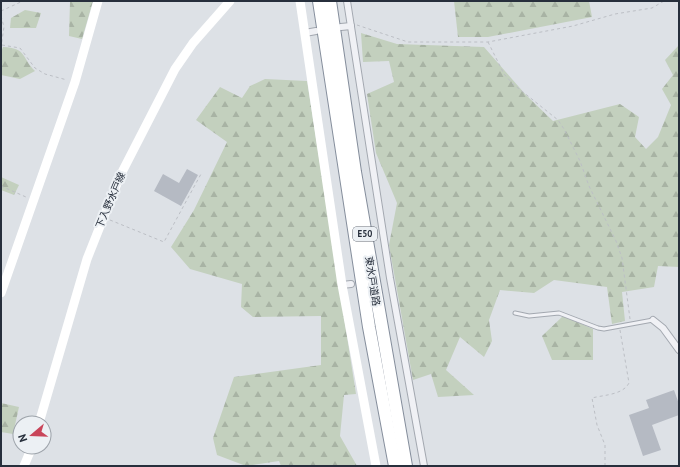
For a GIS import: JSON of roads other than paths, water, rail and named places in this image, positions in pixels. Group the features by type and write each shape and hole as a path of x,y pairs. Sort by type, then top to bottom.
{"highway":[{"name":"東水戸道路","path":"319,1 369,327 394,466"},
{"name":"東水戸道路","path":"330,1 355,172 406,466"}],"street":[{"path":"1,293 35,200 75,82 98,1"},
{"name":"下入野水戸線","path":"41,415 87,259 102,217 120,176 175,69 193,43 230,1"},
{"path":"300,1 376,466"},
{"path":"347,1 390,278 424,466"},
{"path":"341,27 351,26"},
{"path":"305,33 316,31"},
{"path":"382,278 390,278"},
{"path":"653,320 663,328 679,350"},
{"path":"24,466 29,455"}],"lane":[{"path":"515,313 529,316 559,313 598,328 653,320"}]}
